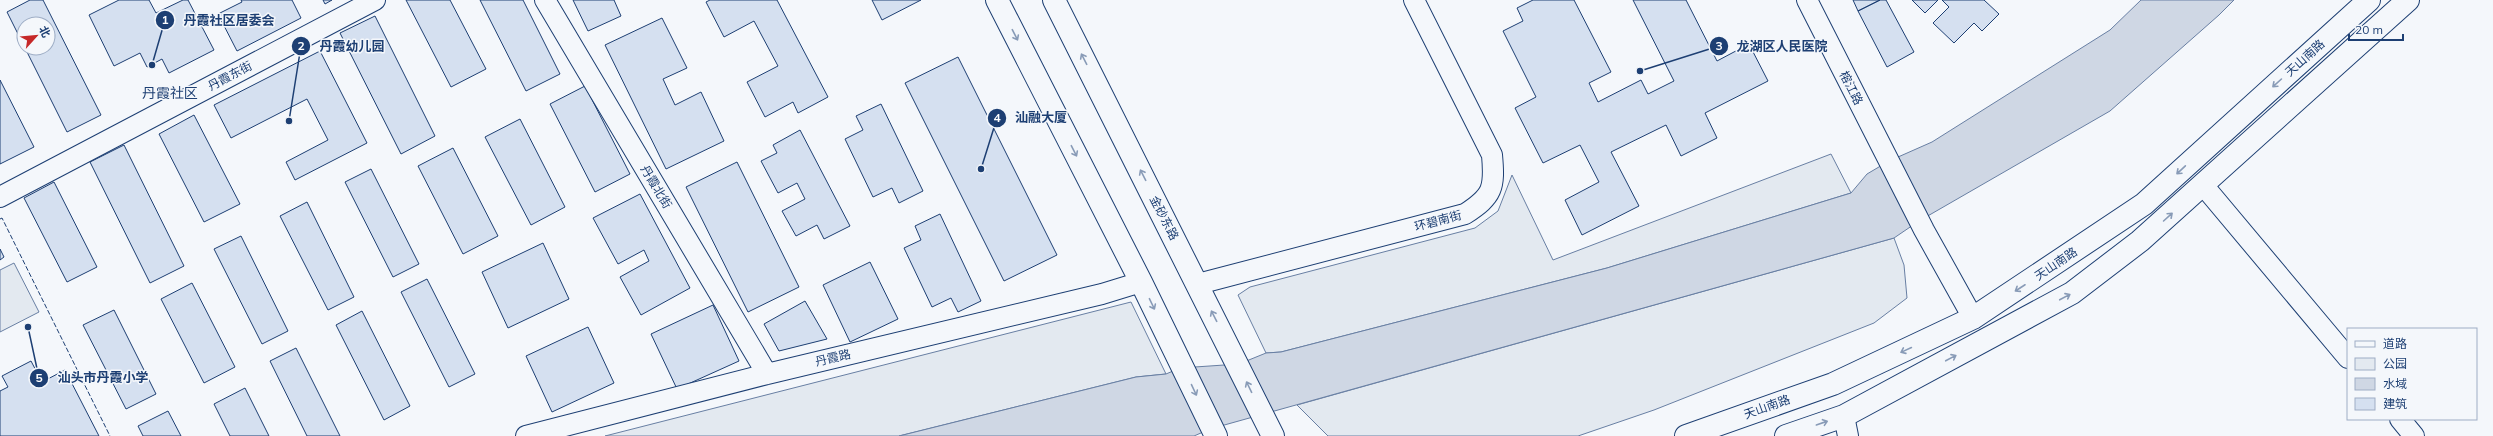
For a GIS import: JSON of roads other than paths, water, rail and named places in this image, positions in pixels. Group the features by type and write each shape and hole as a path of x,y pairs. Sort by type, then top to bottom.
{"main road":[{"path":"997,0 1178,355 1216,436"},
{"name":"金砂东路","path":"1054,0 1272,432"},
{"name":"天山南路","path":"1686,436 1833,384 1973,318 2144,204 2368,0"},
{"path":"1786,436 1846,426 2072,293 2140,241 2408,0"}],"street":[{"name":"丹霞东街","path":"0,197 375,0"},
{"name":"丹霞北街","path":"545,0 767,374"},
{"name":"环碧南街","path":"1198,284 1465,214 1484,202 1494,180 1492,155 1414,0"},
{"name":"榕江路","path":"1807,0 1924,230 1973,318"},
{"path":"2203,185 2347,357"},
{"name":"丹霞路","path":"526,436 767,374 1102,294 1141,282"},
{"path":"2401,420 2414,436"}],"water":[{"path":"2141,0 2234,0 2110,111 1919,221 1894,238 1210,429 1194,436 899,436 1136,377 1166,374 1180,368 1239,364 1266,353 1281,352 1607,268 1851,193 1867,174 1889,161 1932,142 2110,30"}],"place":[{"name":"丹霞社区居委会","path":"152,65"},
{"name":"龙湖区人民医院","path":"1640,71"},
{"name":"丹霞幼儿园","path":"289,121"},
{"name":"汕融大厦","path":"981,169"},
{"name":"汕头市丹霞小学","path":"28,327"}],"district":[{"name":"丹霞社区","path":"170,93"}]}
